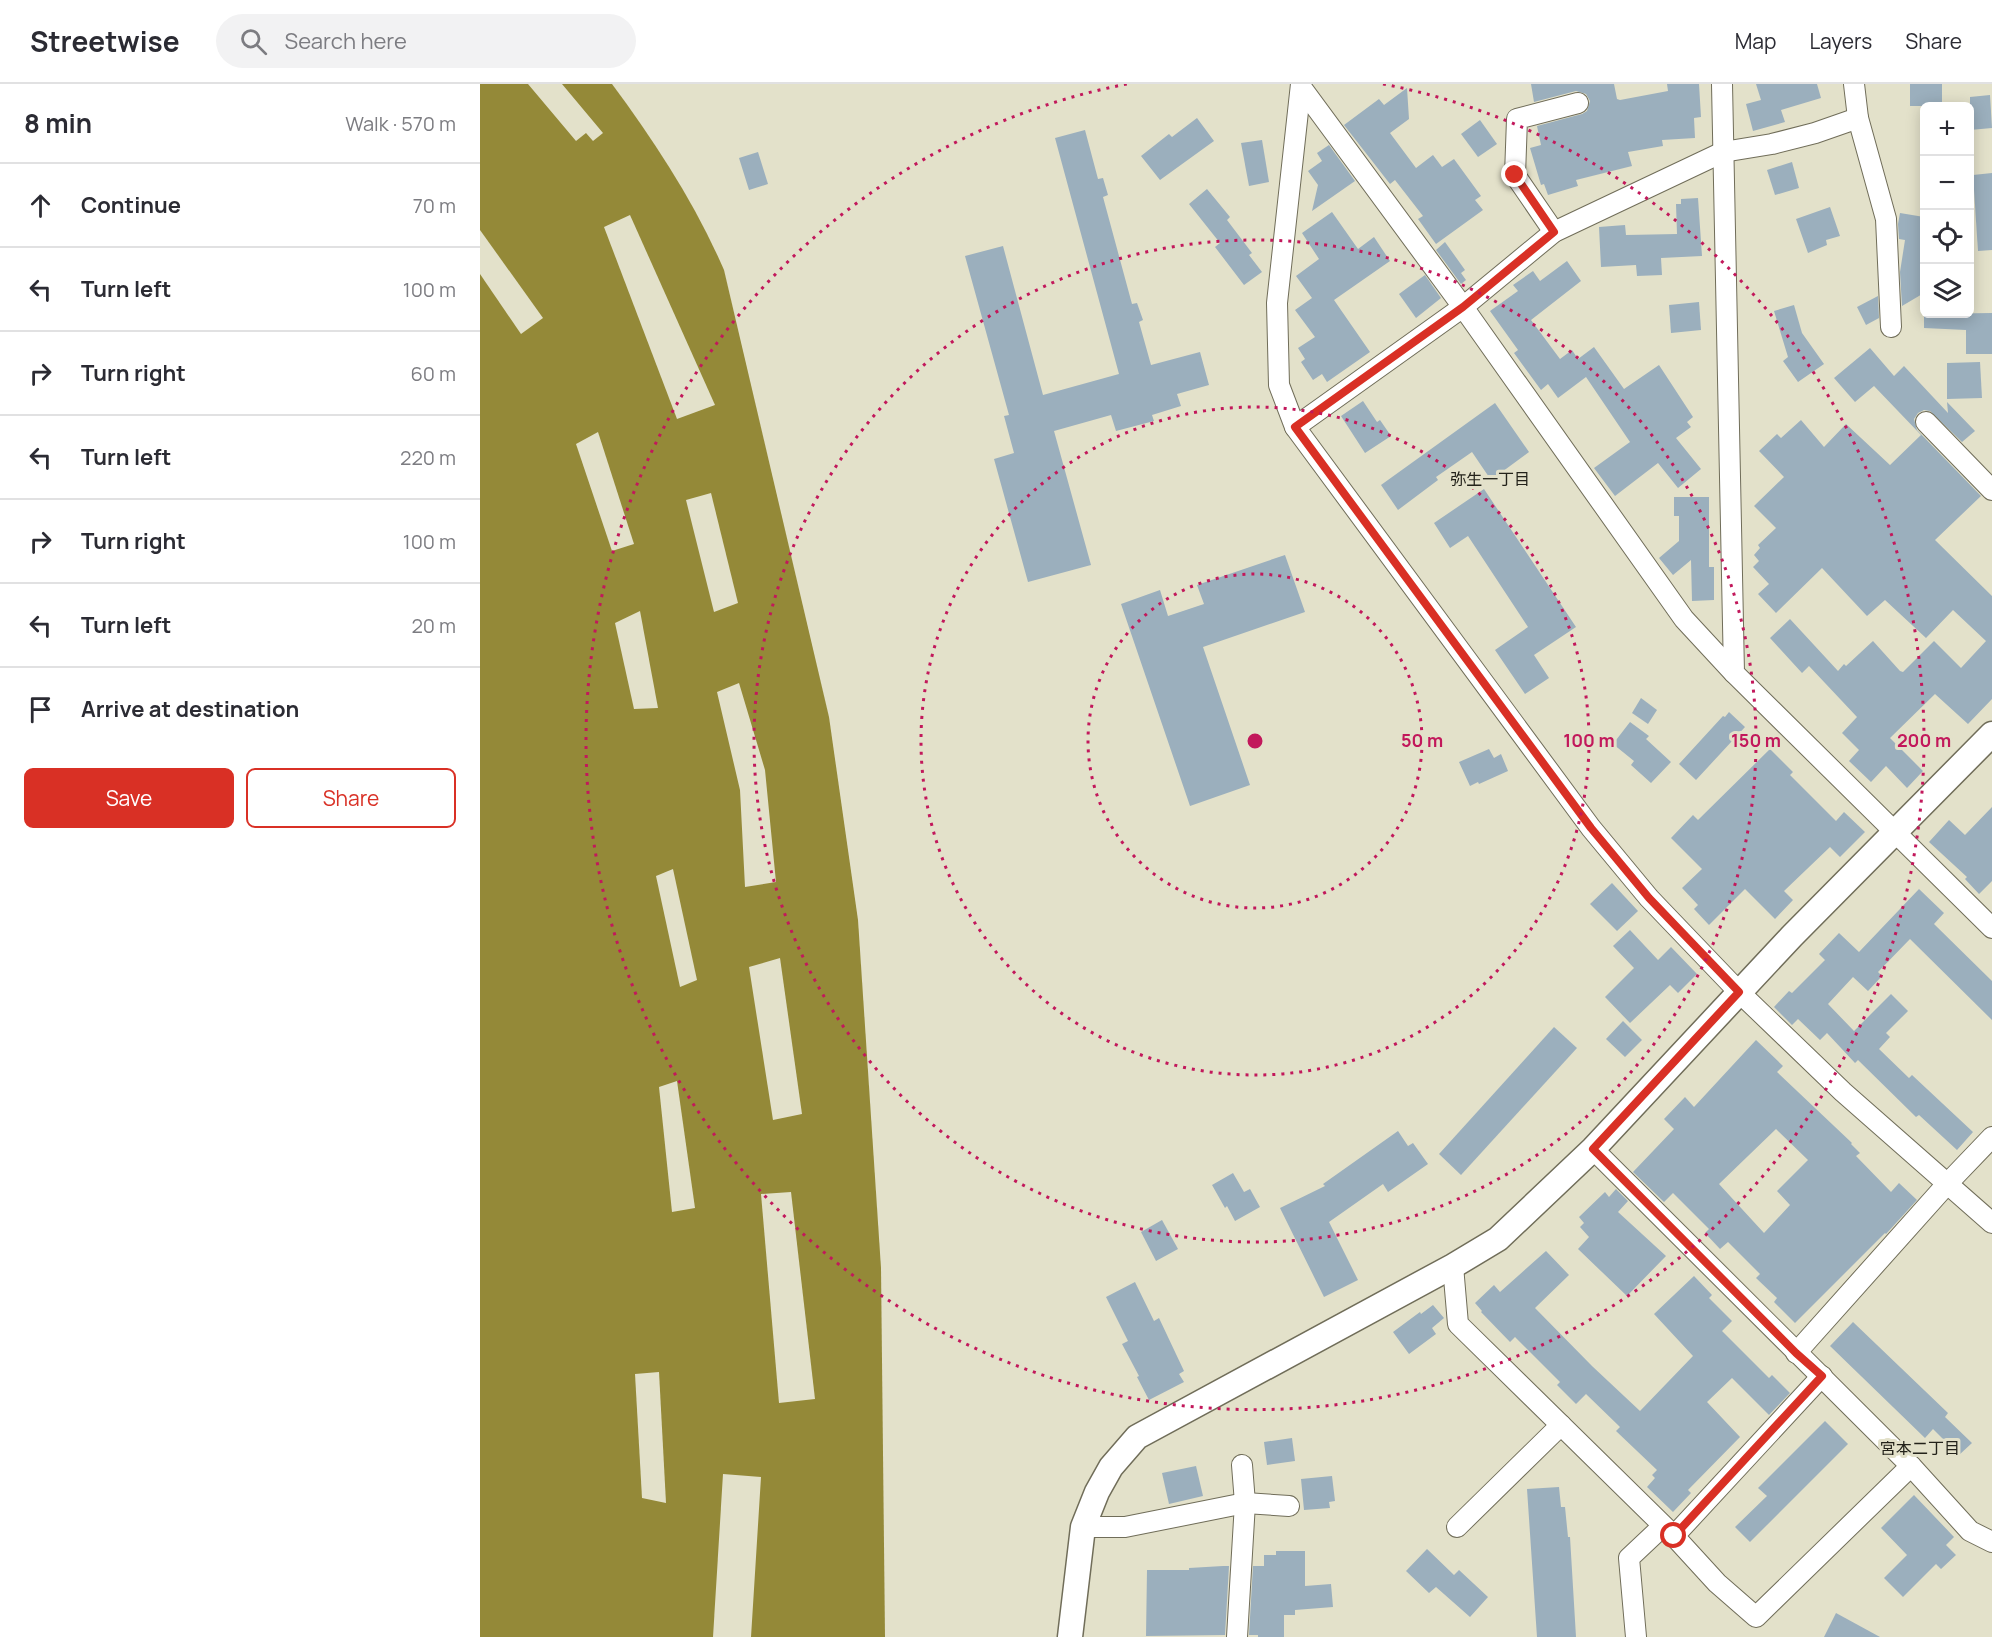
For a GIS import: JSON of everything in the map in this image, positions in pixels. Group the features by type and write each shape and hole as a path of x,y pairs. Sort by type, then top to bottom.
{"street":[{"path":"1722,84 1734,673"},
{"path":"1854,84 1858,118 1886,219 1891,327"},
{"path":"1301,85 1463,307 1684,619 1734,673 1992,928"},
{"path":"1301,85 1278,303 1279,385 1295,427 1591,828 1649,898 1739,992 1843,1092 1992,1223"},
{"path":"1554,232 1515,175 1517,119 1578,103"},
{"path":"1295,427 1463,307 1554,232 1724,152 1815,134 1858,118"},
{"path":"1926,422 1992,490"},
{"path":"1070,1637 1083,1527 1110,1467 1137,1437 1453,1266 1498,1239 1593,1149 1739,992 1992,734"},
{"path":"1796,1353 1992,1137"},
{"path":"1593,1149 1911,1466 1970,1531 1992,1542"},
{"path":"1453,1266 1458,1324 1669,1531 1718,1583 1756,1617 1911,1466"},
{"path":"1636,1637 1629,1558 1669,1531 1822,1376"},
{"path":"1457,1527 1561,1425"},
{"path":"1237,1637 1245,1503 1242,1464"},
{"path":"1083,1527 1125,1527 1245,1503 1289,1506"}],"shaded area":[{"path":"480,84 612,84 644,128 673,174 713,245 724,270 829,717 858,920 881,1268 885,1637 480,1637"}],"pier":[{"path":"528,84 562,84 603,133 593,141 586,133 576,141"},
{"path":"630,215 715,405 677,419 604,227"},
{"path":"480,230 543,318 521,334 480,274"},
{"path":"598,432 634,544 612,551 576,444"},
{"path":"711,493 738,603 714,612 686,500"},
{"path":"640,611 658,708 634,709 615,623"},
{"path":"739,683 765,770 776,882 745,887 740,790 717,692"},
{"path":"673,869 697,980 680,987 656,876"},
{"path":"780,958 802,1114 773,1120 749,967"},
{"path":"677,1081 695,1208 672,1212 659,1087"},
{"path":"791,1192 815,1399 779,1403 761,1194"},
{"path":"659,1372 666,1503 642,1498 635,1374"},
{"path":"723,1474 761,1477 751,1637 713,1637"}],"building":[{"path":"1531,84 1614,84 1617,99 1620,100 1668,91 1667,84 1699,84 1701,117 1694,118 1695,138 1662,140 1663,146 1628,152 1632,166 1576,180 1578,186 1548,195 1544,184 1541,185 1530,148 1541,145 1537,126 1582,114 1587,111 1590,101 1586,94 1576,91 1534,102"},
{"path":"1756,84 1817,84 1821,98 1781,110 1785,122 1753,131 1746,104 1761,100"},
{"path":"1910,84 1942,84 1942,102 1920,102 1920,106 1910,106"},
{"path":"1407,88 1409,119 1390,133 1416,168 1433,155 1442,167 1454,159 1481,196 1475,200 1483,210 1436,244 1418,219 1423,216 1395,180 1390,184 1344,125 1379,99 1384,105"},
{"path":"1990,95 1992,128 1974,130 1974,102 1970,102 1970,97"},
{"path":"1197,118 1214,141 1160,180 1141,156 1169,134 1172,137"},
{"path":"1480,120 1497,144 1478,157 1461,134"},
{"path":"1085,130 1098,179 1103,178 1108,195 1103,197 1132,304 1137,303 1143,320 1139,322 1151,365 1200,352 1209,385 1177,394 1181,406 1152,415 1154,421 1116,431 1111,415 1054,431 1091,565 1028,582 994,459 1014,453 1004,416 1009,415 965,256 1003,246 1043,395 1119,374 1055,138"},
{"path":"1262,140 1269,182 1249,186 1241,143"},
{"path":"1329,145 1355,181 1312,211 1318,185 1308,171 1322,161 1317,153"},
{"path":"758,152 768,184 749,190 739,158"},
{"path":"1792,162 1799,188 1775,195 1767,170"},
{"path":"1992,173 1992,250 1978,251 1974,175"},
{"path":"1207,189 1230,217 1227,220 1252,253 1249,255 1262,272 1244,285 1215,247 1220,243 1189,204"},
{"path":"1698,198 1702,256 1661,258 1662,275 1637,276 1636,265 1601,267 1599,227 1625,225 1626,235 1677,234 1676,204 1681,204 1681,199"},
{"path":"1830,207 1840,236 1826,240 1827,245 1808,253 1796,219"},
{"path":"1332,212 1358,249 1374,237 1390,261 1334,300 1370,352 1327,382 1322,374 1313,380 1301,362 1305,359 1298,348 1315,337 1295,310 1312,298 1296,276 1319,259 1302,233"},
{"path":"1900,213 1920,216 1920,295 1902,306 1900,272 1905,240 1899,239"},
{"path":"1445,242 1465,270 1461,273 1466,280 1461,284 1436,250"},
{"path":"1567,261 1581,281 1531,320 1560,359 1572,350 1578,359 1594,347 1624,389 1659,365 1693,417 1687,422 1691,427 1676,438 1701,469 1678,488 1658,463 1615,496 1594,468 1630,442 1586,377 1558,398 1548,384 1541,390 1514,353 1518,350 1490,311 1518,291 1513,285 1533,271 1540,281"},
{"path":"1425,275 1441,298 1416,318 1399,294"},
{"path":"1878,296 1879,318 1866,325 1857,307"},
{"path":"1699,302 1701,330 1671,333 1669,305"},
{"path":"1794,305 1802,333 1824,364 1798,382 1783,361 1788,357 1774,311"},
{"path":"1974,313 1992,313 1992,354 1966,354 1966,330 1924,328 1924,318 1974,318"},
{"path":"1870,348 1894,376 1904,366 1948,413 1947,402 1975,431 1962,442 1930,411 1924,410 1918,413 1914,419 1917,430 1981,496 1935,540 1992,596 1992,699 1968,724 1935,694 1890,738 1923,771 1907,788 1886,766 1871,782 1849,761 1859,750 1842,733 1857,717 1809,666 1802,673 1770,638 1790,619 1838,671 1873,641 1903,672 1934,641 1961,668 1986,641 1953,610 1926,638 1885,600 1867,616 1822,568 1776,613 1758,594 1769,584 1753,567 1759,561 1754,555 1760,548 1758,545 1776,528 1754,506 1784,477 1759,451 1777,434 1781,438 1801,420 1824,447 1846,424 1890,465 1921,435 1874,386 1855,402 1834,378"},
{"path":"1980,362 1982,398 1947,399 1947,363"},
{"path":"1363,401 1377,422 1380,420 1391,436 1365,453 1341,416"},
{"path":"1495,403 1529,452 1491,480 1472,452 1436,477 1438,480 1398,510 1381,485"},
{"path":"1484,489 1576,627 1534,655 1549,678 1525,694 1495,650 1528,627 1468,536 1450,548 1434,523"},
{"path":"1674,497 1709,497 1709,567 1714,567 1714,600 1692,601 1691,560 1673,575 1659,558 1679,541 1679,516 1674,516"},
{"path":"1285,555 1305,612 1203,647 1250,785 1190,806 1121,604 1160,590 1168,616 1204,604 1197,585"},
{"path":"1641,698 1657,710 1648,724 1632,713"},
{"path":"1729,712 1745,727 1696,780 1679,764"},
{"path":"1630,722 1649,736 1646,739 1671,762 1651,783 1631,765 1634,761 1613,744"},
{"path":"1489,749 1494,758 1501,754 1508,771 1470,786 1459,762"},
{"path":"1770,749 1793,772 1790,775 1836,821 1844,812 1865,832 1840,857 1830,847 1784,891 1793,900 1775,919 1745,889 1709,925 1694,909 1698,905 1682,888 1702,869 1671,838 1693,815 1698,820"},
{"path":"1992,807 1992,881 1979,894 1965,879 1967,877 1929,842 1949,820 1965,835"},
{"path":"1612,883 1638,911 1617,931 1590,904"},
{"path":"1919,889 1944,913 1934,924 1992,981 1992,1020 1910,939 1878,972 1882,976 1868,991 1853,977 1828,1004 1854,1031 1891,994 1908,1011 1886,1033 1890,1037 1879,1049 1909,1078 1912,1075 1973,1132 1957,1150 1919,1115 1916,1117 1858,1060 1855,1063 1827,1033 1820,1040 1798,1019 1792,1025 1774,1007 1789,991 1792,993 1825,960 1819,954 1839,933 1859,952"},
{"path":"1630,930 1658,960 1671,947 1697,974 1678,993 1670,985 1630,1023 1605,997 1634,968 1613,946"},
{"path":"1623,1021 1642,1040 1625,1057 1606,1039"},
{"path":"1554,1027 1577,1048 1461,1175 1439,1154"},
{"path":"1756,1040 1783,1066 1777,1072 1852,1143 1860,1153 1856,1156 1891,1192 1899,1183 1917,1200 1886,1234 1795,1323 1774,1302 1777,1298 1756,1278 1760,1274 1728,1242 1720,1249 1705,1233 1709,1229 1673,1193 1664,1202 1633,1172 1674,1129 1664,1119 1685,1097 1694,1107","holes":["1776,1129 1808,1160 1777,1191 1790,1205 1764,1233 1719,1184"]},
{"path":"1398,1131 1408,1146 1413,1143 1428,1164 1388,1192 1383,1184 1329,1222 1358,1280 1324,1297 1280,1208 1325,1186 1323,1184"},
{"path":"1233,1173 1244,1192 1250,1189 1260,1207 1235,1221 1212,1185"},
{"path":"1616,1189 1628,1201 1618,1212 1666,1256 1627,1296 1578,1249 1589,1237 1580,1227 1584,1223 1579,1217 1605,1192 1609,1197"},
{"path":"1162,1220 1178,1249 1156,1261 1141,1232"},
{"path":"1546,1251 1569,1275 1535,1308 1640,1411 1693,1356 1654,1314 1694,1276 1712,1295 1709,1298 1732,1321 1722,1331 1769,1378 1772,1375 1790,1393 1769,1415 1732,1378 1707,1402 1740,1437 1688,1490 1691,1493 1673,1512 1647,1487 1655,1478 1652,1475 1657,1470 1616,1431 1620,1427 1586,1394 1576,1404 1557,1385 1560,1382 1515,1337 1510,1342 1475,1303 1494,1285 1500,1292"},
{"path":"1135,1282 1154,1321 1159,1318 1184,1371 1179,1374 1184,1382 1149,1400 1122,1344 1128,1341 1106,1297"},
{"path":"1433,1305 1444,1318 1432,1328 1436,1334 1409,1354 1393,1332"},
{"path":"1853,1322 1948,1413 1945,1417 1972,1443 1959,1455 1933,1429 1925,1438 1830,1346"},
{"path":"1825,1421 1848,1444 1750,1542 1735,1527 1767,1496 1758,1488"},
{"path":"1292,1438 1295,1461 1267,1465 1264,1442"},
{"path":"1196,1466 1203,1496 1169,1504 1162,1473"},
{"path":"1332,1476 1335,1501 1329,1502 1330,1508 1304,1510 1301,1479"},
{"path":"1559,1487 1561,1507 1565,1507 1568,1537 1570,1537 1576,1637 1537,1637 1527,1489"},
{"path":"1914,1495 1954,1537 1946,1545 1956,1555 1941,1569 1936,1564 1903,1597 1884,1578 1907,1555 1881,1528"},
{"path":"1427,1549 1454,1575 1459,1570 1488,1597 1470,1617 1436,1587 1429,1593 1406,1571"},
{"path":"1276,1551 1305,1551 1305,1586 1331,1584 1333,1607 1295,1610 1295,1615 1284,1615 1284,1637 1249,1635 1253,1566 1264,1566 1264,1555 1276,1555"},
{"path":"1229,1566 1225,1635 1146,1636 1147,1570 1189,1570 1189,1568"},
{"path":"1836,1613 1880,1637 1824,1637"}],"district":[{"name":"弥生一丁目","path":"1490,479"},
{"name":"宮本二丁目","path":"1920,1448"}],"route":[{"path":"1515,175 1554,232 1463,307 1295,427 1591,828 1649,898 1739,992 1593,1149 1796,1353 1822,1376 1674,1536"}]}
